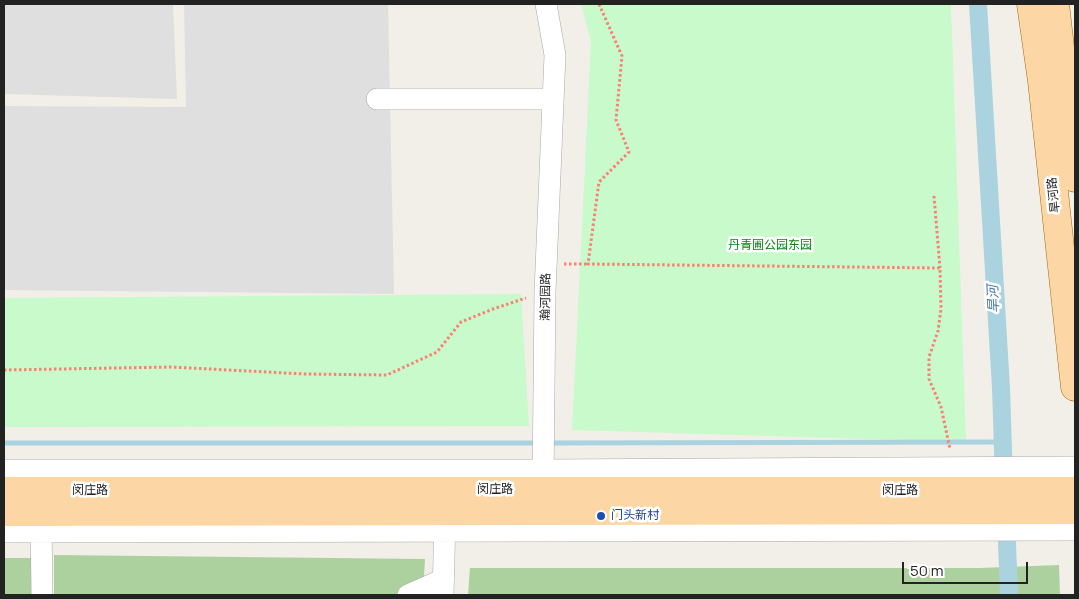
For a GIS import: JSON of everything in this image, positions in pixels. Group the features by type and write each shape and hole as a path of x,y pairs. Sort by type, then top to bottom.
{"main road":[{"name":"旱河路","path":"1031,4 1043,91 1075,386"},
{"name":"旱河路","path":"1054,4 1075,178"},
{"name":"闵庄路","path":"4,491 544,461 986,500"},
{"path":"986,500 1046,499 1075,491"},
{"path":"1046,499 1075,510"},
{"name":"闵庄路","path":"4,512 41,522 445,521 986,500"}],"street":[{"name":"瀚河园路","path":"544,461 545,292 555,55 546,4"},
{"path":"377,99 553,99"},
{"path":"408,595 443,587 445,521 544,461"},
{"name":"闵庄路","path":"4,470 544,461"},
{"path":"986,500 1046,499 1075,467"},
{"path":"1046,499 1075,530"},
{"path":"41,522 42,595"},
{"name":"闵庄路","path":"4,532 41,522"}],"path":[{"path":"588,264 599,182 629,152 616,120 622,56 599,4"},
{"path":"934,196 940,268 941,309 938,331 929,357 929,378 941,407 950,450"},
{"path":"546,264 940,268"},
{"path":"4,370 171,367 305,374 387,375 437,352 461,322 545,292"}],"shaded area":[{"path":"4,4 173,4 177,99 4,94"},
{"path":"184,4 388,4 394,294 4,290 4,106 186,107"}],"green space":[{"name":"丹青圃公园东园","path":"581,4 951,4 966,442 572,430 591,42"},
{"path":"521,294 529,426 4,427 4,298"},
{"path":"54,555 425,559 423,595 54,595"},
{"path":"4,558 34,558 36,595 4,595"},
{"path":"1059,565 1060,595 468,595 470,568 980,568"}],"waterway":[{"name":"旱河","path":"978,4 1001,388 1004,480"},
{"path":"549,443 1003,442"},
{"path":"4,443 538,443"},
{"name":"旱河","path":"1006,518 1009,595"}],"place":[{"name":"门头新村","path":"601,516"}]}
